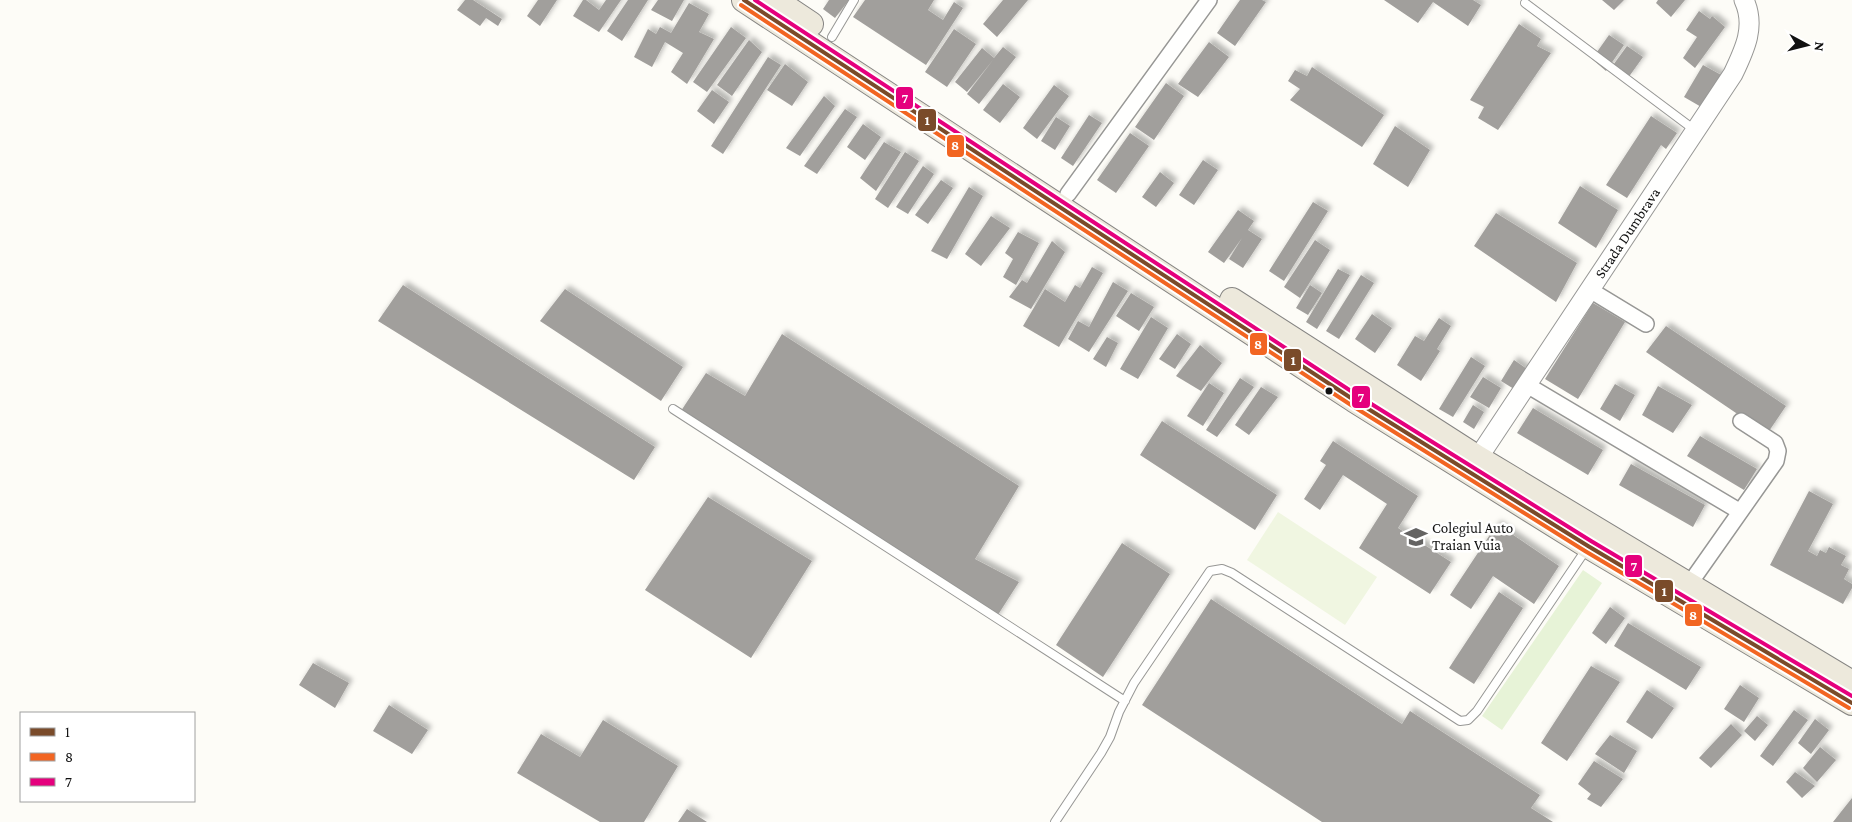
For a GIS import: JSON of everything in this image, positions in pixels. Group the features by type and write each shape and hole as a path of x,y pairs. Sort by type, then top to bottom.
{"main road":[{"path":"744,0 1354,400 1473,465"},
{"path":"775,0 1473,465 1852,703"},
{"path":"1593,539 1688,586 1852,683"}],"street":[{"path":"1068,194 1209,0"},
{"name":"Strada Dumbrava","path":"1473,465 1733,74 1745,48 1750,24 1747,2"},
{"path":"1590,290 1646,324"},
{"path":"1527,385 1739,511"},
{"path":"1688,586 1776,461 1778,451 1775,443 1741,421"}],"lane":[{"path":"832,37 854,0"},
{"path":"1525,3 1696,131"},
{"path":"673,409 1125,702"},
{"path":"1055,822 1106,745 1134,683 1210,571 1222,569 1232,573 1460,721 1468,720 1477,711 1593,539"}],"green space":[{"path":"1278,512 1377,577 1345,625 1247,560"},
{"path":"1583,570 1602,583 1502,730 1482,716"}],"building":[{"path":"465,0 473,0 502,19 498,26 486,18 480,26 457,10"},
{"path":"538,0 557,0 540,26 527,16"},
{"path":"583,0 586,0 599,10 606,0 621,0 599,32 573,16"},
{"path":"628,0 648,0 622,41 607,31"},
{"path":"658,0 684,0 672,21 651,10"},
{"path":"829,0 849,0 835,18 823,9"},
{"path":"865,0 934,0 928,10 943,20 954,2 963,8 926,65 853,17"},
{"path":"1003,0 1028,0 997,37 983,24"},
{"path":"1240,0 1262,0 1266,2 1235,46 1217,33"},
{"path":"1384,0 1473,0 1481,5 1468,26 1433,2 1418,23"},
{"path":"1602,0 1624,0 1614,10"},
{"path":"1658,0 1685,0 1671,17 1656,3"},
{"path":"689,3 709,14 699,32 714,39 687,84 671,72 683,53 665,42 652,67 634,57 648,29 656,34 660,27 671,33"},
{"path":"1699,11 1710,19 1712,16 1725,27 1695,68 1683,58 1697,37 1686,30"},
{"path":"1519,24 1541,39 1537,46 1551,53 1498,130 1478,118 1484,107 1470,100"},
{"path":"731,27 746,38 707,92 693,82"},
{"path":"954,29 976,44 947,87 925,72"},
{"path":"1609,35 1624,45 1606,71 1592,59"},
{"path":"749,40 762,52 732,96 717,85"},
{"path":"1209,42 1229,57 1198,97 1178,84"},
{"path":"1627,46 1643,57 1628,78 1611,68"},
{"path":"1003,47 1016,57 979,104 967,94 993,60 967,92 955,82 982,48 994,58"},
{"path":"768,57 781,65 723,154 711,146"},
{"path":"785,64 808,82 792,106 767,90"},
{"path":"1703,65 1723,76 1703,108 1684,97"},
{"path":"1312,67 1384,115 1362,147 1290,100 1300,89 1288,81 1295,70 1307,76"},
{"path":"1166,83 1184,96 1154,140 1135,127"},
{"path":"1003,84 1020,97 1000,123 983,110"},
{"path":"1054,85 1069,96 1037,139 1023,128"},
{"path":"712,90 729,102 714,124 697,111"},
{"path":"824,96 835,106 800,156 786,148"},
{"path":"845,109 857,117 817,174 804,166"},
{"path":"1089,115 1102,123 1073,166 1061,158"},
{"path":"1651,116 1677,133 1666,149 1661,145 1627,198 1606,185"},
{"path":"1056,117 1070,126 1055,150 1041,141"},
{"path":"863,124 881,137 865,160 847,147"},
{"path":"1395,126 1430,150 1408,187 1373,164"},
{"path":"1130,133 1149,146 1116,193 1097,180"},
{"path":"884,142 901,152 876,191 860,178"},
{"path":"905,152 919,161 888,208 875,199"},
{"path":"1203,160 1218,170 1194,205 1179,195"},
{"path":"923,166 934,174 908,214 896,207"},
{"path":"1160,172 1174,183 1156,207 1142,197"},
{"path":"941,180 953,188 928,224 915,215"},
{"path":"1580,186 1618,210 1596,248 1558,223"},
{"path":"969,187 983,196 947,259 931,251"},
{"path":"1313,202 1328,211 1284,281 1269,271"},
{"path":"1238,210 1254,221 1248,230 1262,239 1243,268 1229,259 1242,238 1224,263 1208,252"},
{"path":"1496,213 1577,263 1556,302 1474,246"},
{"path":"991,216 1010,228 981,266 965,254"},
{"path":"1018,232 1039,243 1016,285 1003,277 1013,259 1005,253"},
{"path":"1315,240 1330,250 1300,298 1284,287"},
{"path":"1052,241 1065,252 1031,309 1009,297 1022,280 1027,283"},
{"path":"1092,267 1103,273 1059,347 1023,326 1045,289 1065,302 1075,285 1080,288"},
{"path":"1338,269 1350,275 1317,329 1306,322"},
{"path":"1361,275 1374,283 1339,339 1326,331"},
{"path":"1113,282 1128,291 1089,352 1068,339 1078,321 1089,327"},
{"path":"403,285 655,447 634,480 378,321"},
{"path":"1310,285 1322,293 1308,315 1296,308"},
{"path":"565,289 683,367 661,401 540,321"},
{"path":"1131,293 1154,307 1139,331 1116,316"},
{"path":"1593,303 1625,322 1578,399 1545,379"},
{"path":"1372,314 1392,328 1375,353 1355,339"},
{"path":"1151,317 1168,328 1138,379 1120,369"},
{"path":"1439,318 1451,326 1437,349 1440,351 1421,381 1397,365 1415,336 1424,341"},
{"path":"1666,326 1786,406 1767,434 1646,352"},
{"path":"782,334 1019,486 975,559 1019,582 994,621 679,414 706,373 745,396"},
{"path":"1177,334 1191,344 1175,369 1159,359"},
{"path":"1107,337 1118,343 1106,367 1093,359"},
{"path":"1200,345 1222,363 1201,391 1176,376"},
{"path":"1471,357 1485,366 1453,417 1439,409"},
{"path":"1514,360 1527,369 1514,389 1501,381"},
{"path":"1483,377 1501,388 1489,408 1470,397"},
{"path":"1240,378 1254,387 1217,437 1206,430"},
{"path":"1209,383 1224,393 1203,426 1187,416"},
{"path":"1615,384 1635,395 1620,421 1600,409"},
{"path":"1658,386 1692,405 1673,433 1642,415"},
{"path":"1261,387 1278,397 1249,435 1235,425"},
{"path":"1473,405 1484,412 1474,429 1463,422"},
{"path":"1533,408 1603,450 1588,475 1517,433"},
{"path":"1162,421 1277,495 1255,530 1140,455"},
{"path":"1700,436 1757,469 1744,490 1687,456"},
{"path":"1333,441 1418,496 1398,528 1451,562 1430,594 1359,548 1387,504 1343,475 1320,510 1304,499 1326,465 1320,461"},
{"path":"1631,464 1705,505 1693,527 1619,485"},
{"path":"1809,491 1833,504 1808,551 1817,556 1820,550 1826,553 1829,547 1846,556 1841,565 1849,569 1844,579 1852,584 1852,588 1843,604 1770,565"},
{"path":"708,497 812,561 751,658 645,590"},
{"path":"1497,524 1559,566 1534,604 1493,576 1471,609 1450,595"},
{"path":"1122,543 1170,574 1103,677 1056,645"},
{"path":"1499,592 1523,608 1474,684 1449,668"},
{"path":"1211,599 1402,724 1410,711 1540,795 1531,808 1553,822 1322,822 1142,705"},
{"path":"1610,607 1625,618 1606,644 1592,633"},
{"path":"1628,623 1701,667 1686,690 1614,646"},
{"path":"313,663 349,683 335,708 299,685"},
{"path":"1591,666 1620,682 1567,761 1541,743"},
{"path":"1740,685 1759,698 1744,722 1724,709"},
{"path":"1647,690 1674,708 1652,739 1626,722"},
{"path":"389,705 428,730 412,754 373,731"},
{"path":"1794,710 1808,720 1773,766 1760,756"},
{"path":"1757,716 1768,725 1755,741 1744,731"},
{"path":"1815,719 1829,730 1811,754 1798,743"},
{"path":"603,720 678,766 644,822 600,822 517,773 541,734 580,757"},
{"path":"1731,724 1742,735 1711,768 1699,758"},
{"path":"1610,735 1637,751 1624,773 1595,754"},
{"path":"1820,747 1836,760 1817,782 1803,768"},
{"path":"1594,761 1623,779 1601,807 1587,799 1591,794 1578,784"},
{"path":"1795,772 1815,786 1802,798 1786,782"},
{"path":"1852,798 1852,822 1833,822"},
{"path":"687,809 707,822 678,822"}],"transit line":[{"name":"1","path":"744,0 1354,400 1588,546 1852,703"},
{"name":"7","path":"755,0 1357,395 1591,541 1852,696"},
{"name":"8","path":"741,5 1351,405 1585,551 1849,708"}],"place":[{"name":"Colegiul Auto Traian Vuia","path":"1416,537"}]}
